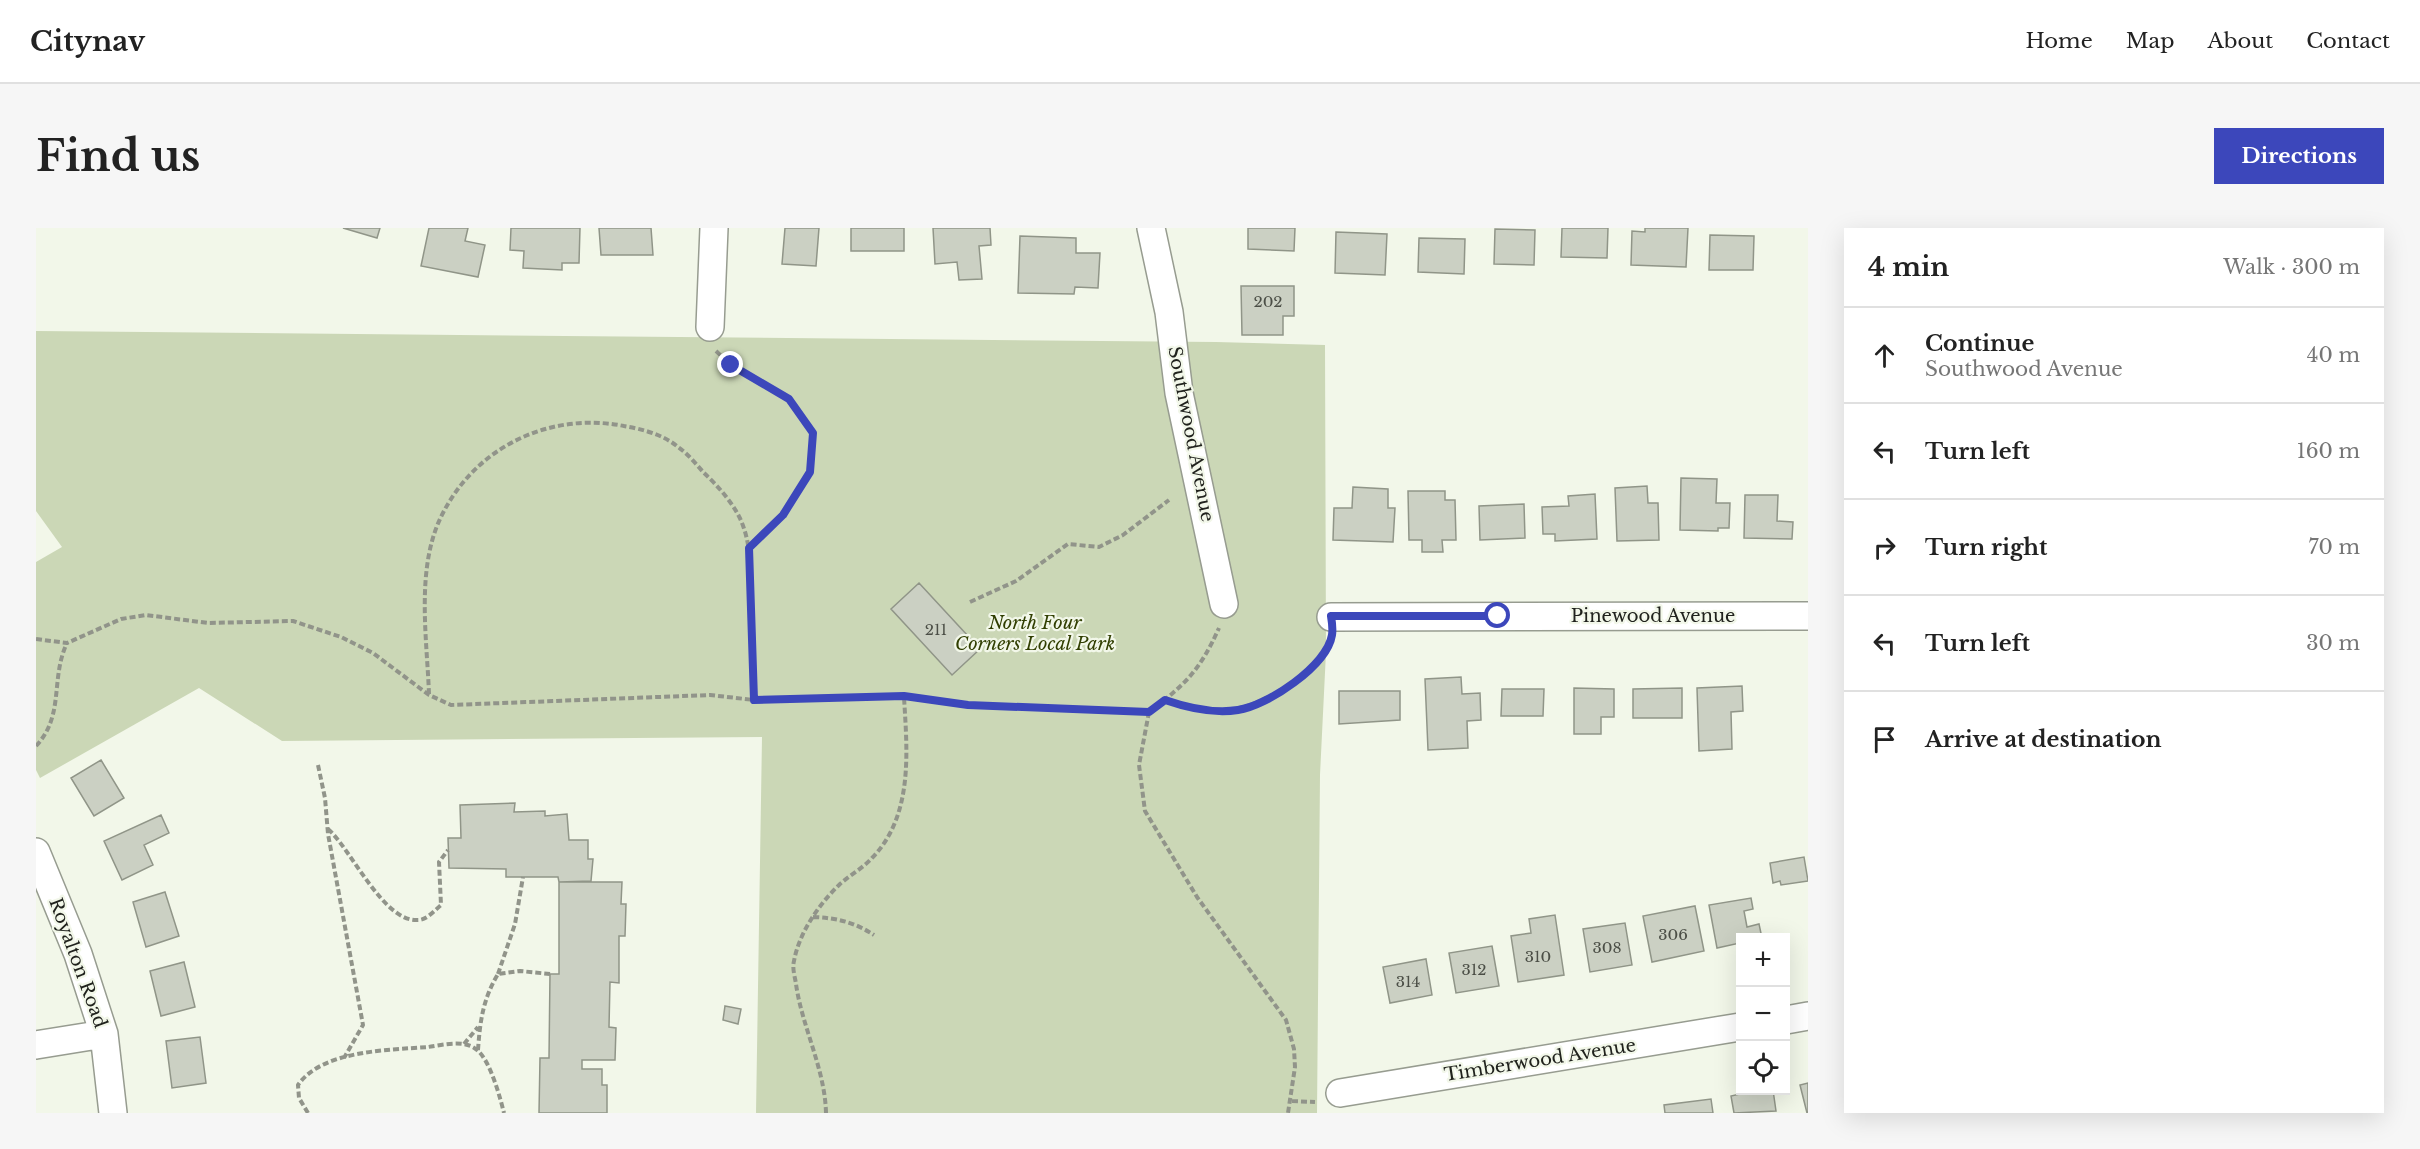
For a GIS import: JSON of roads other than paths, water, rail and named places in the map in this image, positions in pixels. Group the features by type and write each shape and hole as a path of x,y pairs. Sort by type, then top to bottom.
{"street":[{"path":"710,327 714,228"},
{"name":"Southwood Avenue","path":"1151,228 1169,312 1179,393 1224,604"},
{"name":"Pinewood Avenue","path":"1331,616 1808,616"},
{"name":"Royalton Road","path":"36,852 78,954 104,1034 114,1113"},
{"path":"1790,1019 1808,1016"},
{"name":"Timberwood Avenue","path":"1340,1093 1736,1028"},
{"path":"36,1045 104,1034"}],"park label":[{"name":"North Four Corners Local Park","path":"1035,633"}]}
